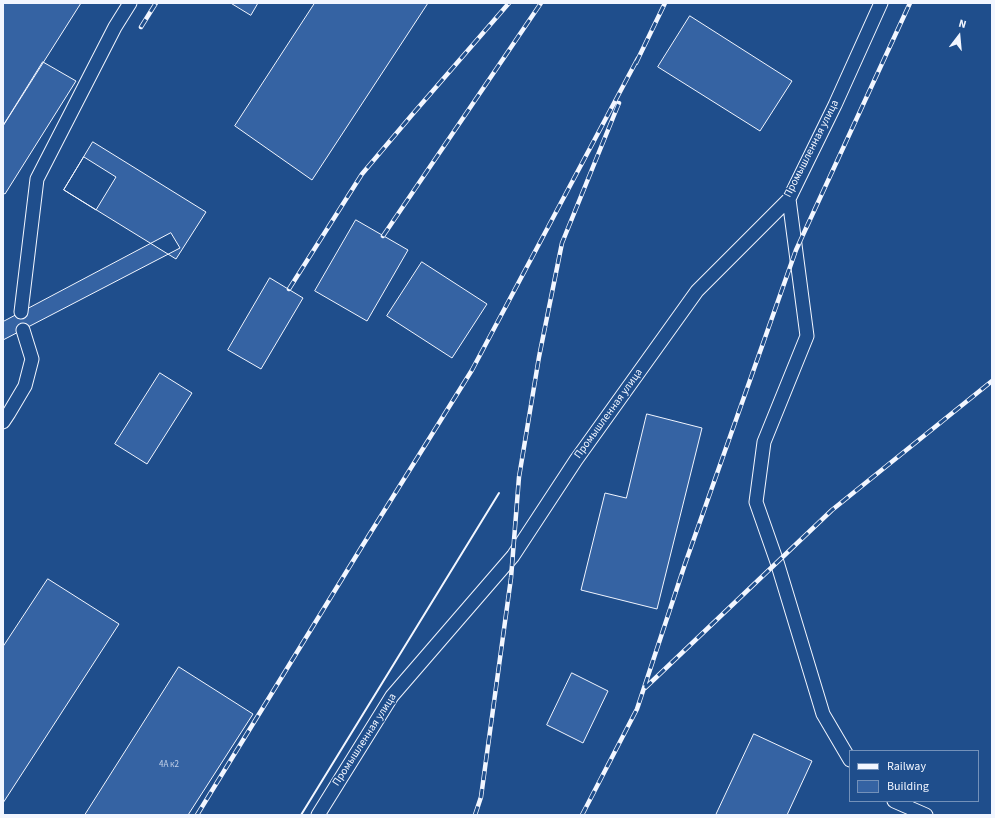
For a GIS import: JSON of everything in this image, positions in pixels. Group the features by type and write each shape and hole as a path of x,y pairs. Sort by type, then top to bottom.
{"lane":[{"path":"21,312 37,180 115,27 130,3"},
{"name":"Промышленная улица","path":"318,815 392,696 513,556 576,460 697,292 789,199 835,105 881,3"},
{"path":"789,199 807,336 764,442 756,502 778,562 823,714 849,758"},
{"path":"3,422 25,386 32,359 23,330"},
{"path":"896,802 926,815"}],"building":[{"path":"3,3 81,3 3,126"},
{"path":"231,3 258,3 251,15"},
{"path":"315,3 428,3 312,180 235,126"},
{"path":"690,16 792,81 760,131 658,67"},
{"path":"43,62 76,81 5,194 3,193 3,126"},
{"path":"93,142 206,212 176,259 64,190"},
{"path":"84,157 116,177 96,210 64,190"},
{"path":"356,220 408,250 367,321 315,291"},
{"path":"171,233 180,248 3,340 3,322"},
{"path":"422,262 487,304 452,358 387,316"},
{"path":"270,278 303,298 261,369 228,350"},
{"path":"160,373 192,393 147,464 115,444"},
{"path":"647,414 702,428 657,609 581,590 605,493 626,498"},
{"path":"48,579 119,624 3,803 3,647"},
{"path":"179,667 253,714 188,815 85,815"},
{"path":"572,673 608,691 583,743 547,725"},
{"path":"754,734 812,761 787,815 716,815"}],"railway":[{"path":"141,27 156,3"},
{"path":"289,289 362,174 509,3"},
{"path":"383,236 541,3"},
{"path":"636,63 665,3"},
{"path":"582,815 637,709 685,564 796,250 910,3"},
{"path":"197,815 472,370 638,58"},
{"path":"475,815 481,797 511,578 519,477 539,357 562,243 619,103"},
{"path":"645,688 832,510 992,381"}],"wall":[{"path":"301,815 499,493"}]}
